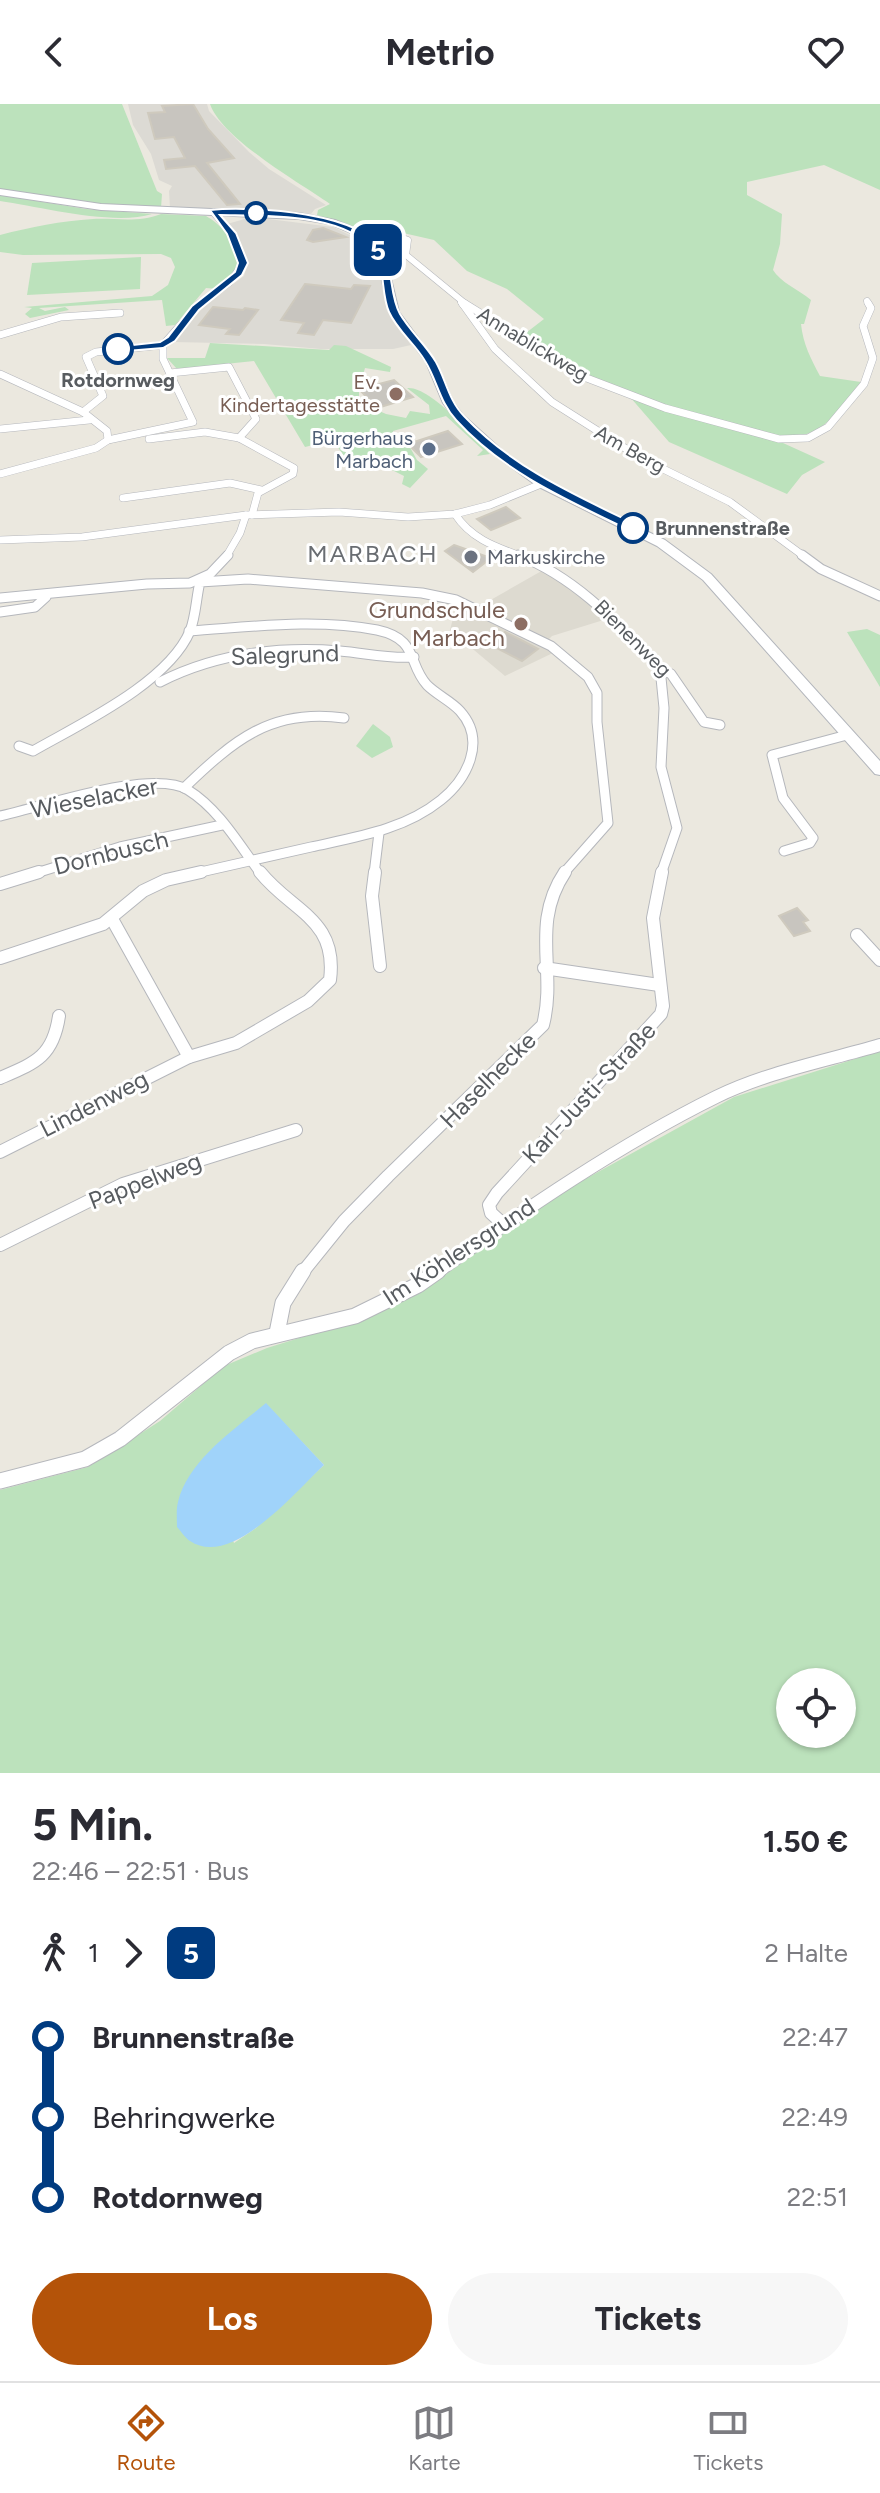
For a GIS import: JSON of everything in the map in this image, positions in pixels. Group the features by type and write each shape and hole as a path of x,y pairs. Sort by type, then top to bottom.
{"main road":[{"path":"0,192 101,207 310,217 340,224 364,237 380,253 394,312 431,362 454,412 500,454 541,484 661,543 707,577 880,770"}],"street":[{"path":"83,412 103,396 85,359 88,355 163,345 172,339 199,304 231,283 239,273 243,263 231,233 213,212"},
{"name":"Annablickweg","path":"364,237 404,236 408,240 406,255 462,302 595,382 665,408 779,439 808,438 828,427 864,384 873,358 863,326 871,308 867,301"},
{"name":"Am Berg","path":"462,302 495,349 552,402 625,449 730,502 821,569 880,596"},
{"path":"0,335 61,317 120,313"},
{"path":"0,474 96,448 108,440 193,422 163,359 163,345"},
{"path":"170,373 229,367 256,419 239,438"},
{"path":"0,374 83,412 89,420"},
{"path":"0,429 89,420 106,427 110,434 108,440"},
{"path":"19,746 33,751 107,709 172,659 189,631 200,582 219,567 233,547 261,490 295,470 239,438 205,432 120,444 108,440"},
{"path":"123,498 230,483 261,490"},
{"path":"0,540 82,537 249,515 339,512 408,517 455,514 490,505 541,484"},
{"name":"Bienenweg","path":"455,514 471,534 530,559 597,600 660,668 671,674 704,722 720,725"},
{"name":"Haselhecke","path":"46,597 94,589 248,579 407,591 447,598 551,646 588,677 598,698 597,722 608,823 555,884 548,905 544,968 547,1010 543,1025 312,1256 281,1309 277,1333"},
{"path":"0,598 46,597"},
{"path":"0,612 35,607 46,597"},
{"path":"0,958 112,919 153,886 379,833 411,819 441,800 466,772 474,749 473,732 461,712 425,683 406,644 390,634 348,624 189,631"},
{"name":"Salegrund","path":"160,682 206,660 260,651 318,650 414,657"},
{"name":"Karl-Justi-Straße","path":"502,1223 491,1213 489,1205 652,1027 663,1006 653,918 658,883 677,828 661,767 664,708 660,668"},
{"path":"184,788 232,745 267,727 312,714 344,718"},
{"path":"784,851 810,843 813,838 783,798 772,755 847,735"},
{"name":"Wieselacker","path":"0,816 129,787 174,784 198,797 249,862"},
{"name":"Dornbusch","path":"0,884 108,850 222,825"},
{"path":"379,833 372,896 380,966"},
{"path":"112,919 189,1057 236,1043 308,1001 330,980 331,948 323,932 249,862"},
{"path":"857,935 880,960"},
{"path":"544,968 659,985"},
{"path":"0,1078 46,1055 58,1037 59,1016"},
{"name":"Im Köhlersgrund","path":"0,1481 85,1459 120,1439 229,1353 252,1341 355,1316 418,1285 547,1194 716,1097 754,1081 880,1045"},
{"name":"Lindenweg","path":"0,1152 189,1057"},
{"name":"Pappelweg","path":"0,1245 123,1184 296,1130"}],"shaded area":[{"path":"128,104 207,104 209,111 269,169 326,205 311,214 170,208 169,191 172,186 159,180 151,154 133,125"},
{"path":"252,217 333,227 362,241 376,254 387,311 411,345 393,349 321,349 173,342 206,304 244,276 248,263 236,233 227,224"},
{"name":"Grundschule Marbach","path":"545,569 610,618 552,636 543,645 555,652 505,676 450,630 457,603 473,610"}],"green space":[{"path":"0,104 122,104 157,191 162,194 161,208 105,206 0,191"},
{"path":"210,104 880,104 880,190 824,165 747,182 747,195 782,214 780,244 773,270 811,300 804,324 801,324 806,345 820,376 861,382 837,413 820,428 782,439 783,443 825,462 802,475 787,494 669,442 630,397 587,376 522,336 544,319 507,289 467,271 434,240 390,230 369,233 317,215 318,210 330,204 245,145 217,117"},
{"path":"0,195 86,209 152,214 98,217 0,201"},
{"path":"161,214 206,216 230,238 237,254 238,262 233,275 218,289 206,288 175,325 166,326 162,300 39,308 45,311 65,307 69,310 30,318 25,314 32,308 24,307 152,296 168,285 175,267 171,258 161,254 23,255 0,252 0,235 69,221 136,219"},
{"path":"141,257 140,289 27,295 32,263"},
{"path":"210,343 329,350 334,345 346,346 391,367 390,372 365,368 359,402 386,414 406,418 410,411 430,414 429,405 407,388 416,389 439,403 490,454 477,456 483,450 446,416 393,431 393,436 407,442 417,460 428,469 410,488 402,484 404,476 384,466 354,471 333,440 305,447 254,361 177,369 167,358 205,358"},
{"path":"867,629 880,635 880,687 847,632"},
{"path":"373,724 390,737 393,747 372,758 356,746"},
{"path":"880,1051 880,1773 0,1773 0,1490 88,1467 160,1421 224,1366 267,1348 357,1320 420,1293 549,1199 734,1097","holes":["266,1404 324,1465 256,1528 234,1543 202,1460"]}],"water":[{"path":"266,1403 324,1465 280,1508 243,1536 225,1545 207,1547 190,1541 177,1527 177,1505 183,1487 214,1446"}],"building":[{"path":"193,104 208,129 234,158 207,163 240,204 227,205 195,166 166,169 164,160 185,158 174,137 155,139 148,113 165,112 162,106"},
{"path":"323,228 346,237 313,242 307,240 313,230"},
{"path":"305,284 351,289 354,285 370,286 351,323 323,320 314,335 298,333 304,323 281,320"},
{"path":"213,307 258,310 239,335 226,334 230,329 199,325"},
{"name":"Ev. Kindertagesstätte","path":"394,380 413,397 377,408 359,389"},
{"name":"Bürgerhaus Marbach","path":"448,431 462,444 421,457 408,444"},
{"path":"506,507 520,518 491,530 477,519"},
{"name":"Markuskirche","path":"454,545 491,558 473,572 445,551"},
{"path":"505,632 538,649 522,661 489,644"},
{"path":"797,908 808,920 803,922 810,931 794,936 779,916"}],"bus line":[{"name":"5","path":"118,349 163,345 172,339 199,304 231,283 239,273 243,263 231,233 214,217 213,212 284,214 340,224 364,237 380,253 394,312 431,362 448,403 459,417 512,464 541,484 633,528"}],"place":[{"name":"Rotdornweg","path":"118,349"},
{"name":"Ev. Kindertagesstätte","path":"396,394"},
{"name":"Bürgerhaus Marbach","path":"429,449"},
{"name":"Brunnenstraße","path":"633,528"},
{"name":"Markuskirche","path":"471,557"},
{"name":"Grundschule Marbach","path":"521,624"}],"district":[{"name":"MARBACH","path":"373,554"}]}
